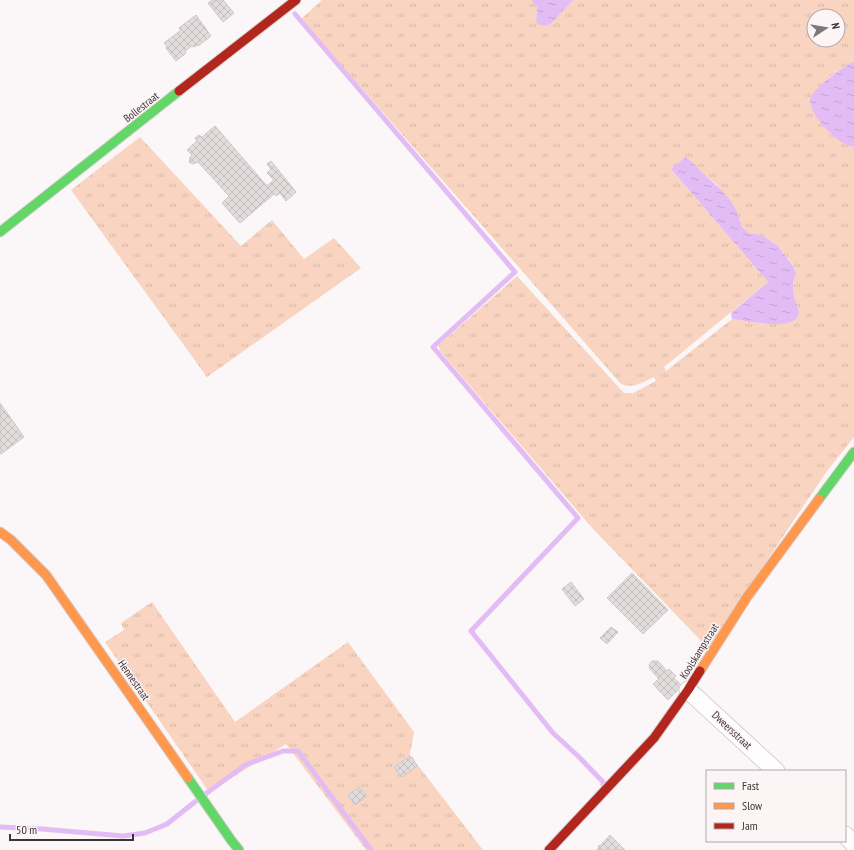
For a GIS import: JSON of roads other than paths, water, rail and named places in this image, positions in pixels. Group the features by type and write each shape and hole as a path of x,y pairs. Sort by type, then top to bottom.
{"street":[{"name":"Bollestraat","path":"0,232 296,0"},
{"name":"Koolskampstraat","path":"549,850 654,738 688,690 747,597 854,452"},
{"name":"Hennestraat","path":"0,532 11,540 46,575 226,834 239,850"},
{"name":"Dweersstraat","path":"688,690 775,770"},
{"path":"846,836 854,844"}],"water":[{"path":"531,0 573,0 551,24 546,26 538,24 536,21 537,7"},
{"path":"854,61 854,147 840,141 827,130 816,116 810,102 811,96 820,86 833,74"},
{"path":"686,157 719,188 733,204 740,218 742,227 749,233 762,235 778,246 794,267 796,274 793,283 794,296 799,312 794,320 789,323 774,324 755,323 732,319 731,313 768,282 671,169"}],"waterway":[{"path":"295,14 515,272 433,347 578,518 471,631 553,733 604,783 603,785"},
{"path":"204,795 245,765 283,751 298,751 371,850"},
{"path":"0,827 123,836 145,833 167,824 196,801"}]}
